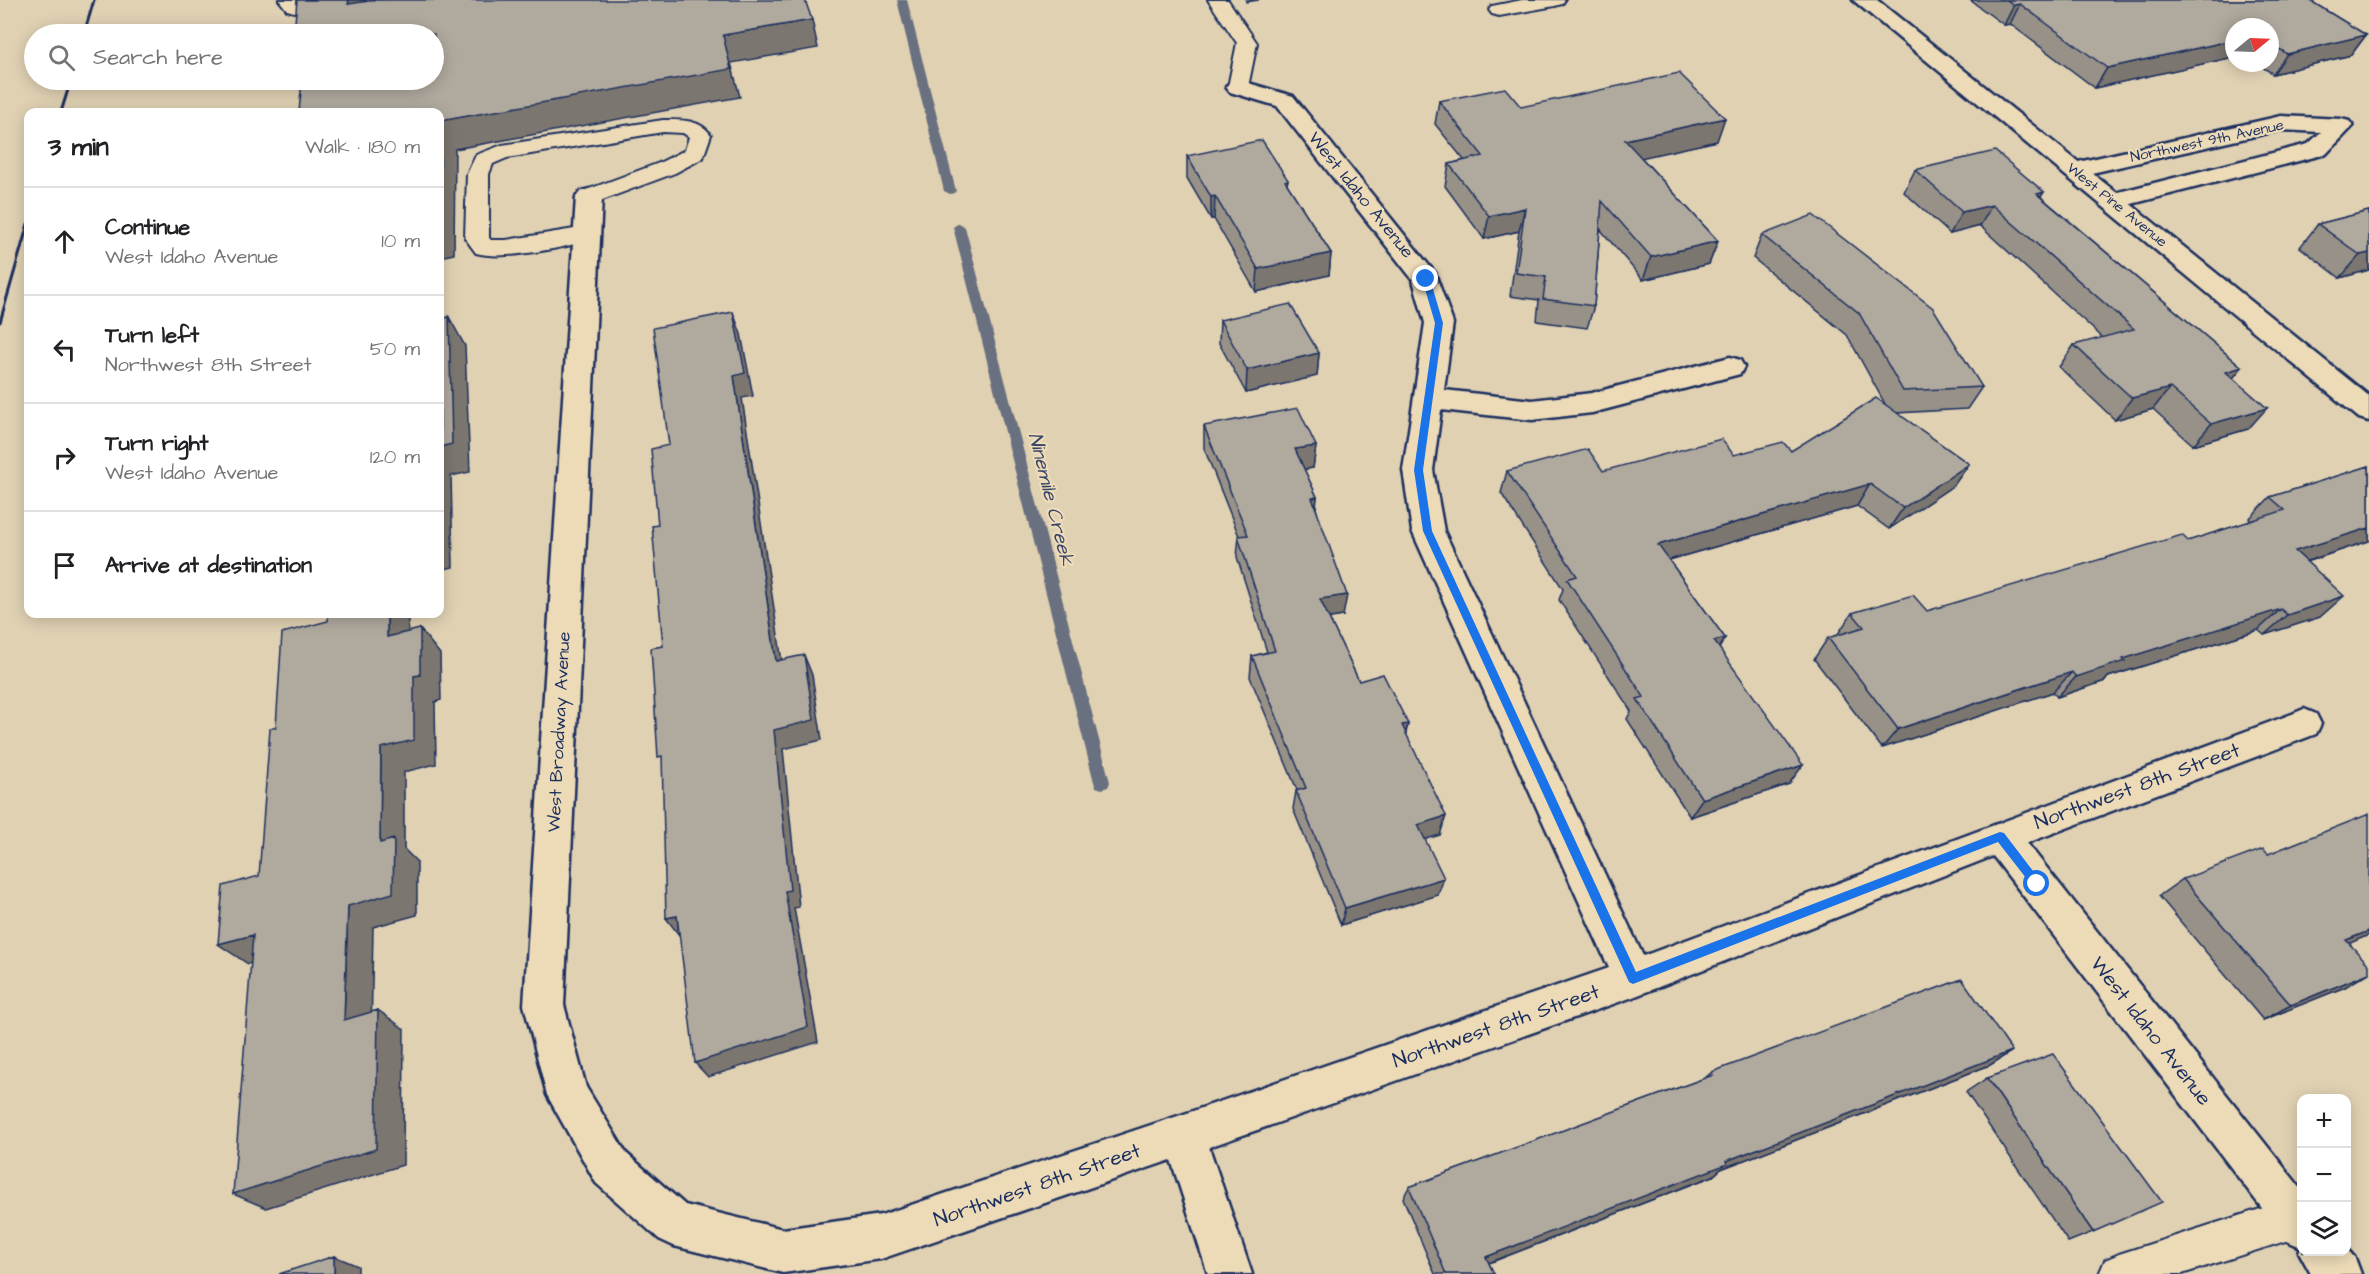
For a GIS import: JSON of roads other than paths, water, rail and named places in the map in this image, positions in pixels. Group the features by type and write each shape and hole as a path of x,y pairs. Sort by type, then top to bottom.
{"street":[{"name":"West Pine Avenue","path":"1864,0 2369,411"},
{"name":"West Idaho Avenue","path":"1238,87 1285,101 1403,247 1426,279 1439,323 1419,470 1428,531 1633,978"},
{"name":"Northwest 9th Avenue","path":"2074,170 2281,123 2351,124 2317,149 2112,201"},
{"name":"West Broadway Avenue","path":"589,197 544,1005 568,1095 573,1104 611,1168 674,1224"},
{"path":"1428,398 1532,410 1592,403 1730,367"},
{"name":"Northwest 8th Street","path":"674,1224 783,1251 881,1237 1184,1135 1633,978 2000,837 2304,724"},
{"name":"West Idaho Avenue","path":"2000,837 2297,1221"},
{"path":"1184,1135 1230,1274"},
{"path":"2325,1256 2339,1274"}],"lane":[{"path":"289,0 294,6 317,6 373,0"},
{"path":"1218,0 1247,43 1238,87"},
{"path":"1499,10 1555,0"},
{"path":"587,234 506,248 484,248 477,238 476,216 478,174 484,160 502,152 663,126 688,127 699,135 695,153 667,168 589,197"},
{"path":"2119,1274 2297,1222"}],"waterway":[{"name":"Ninemile Creek","path":"902,0 950,191"},
{"name":"Ninemile Creek","path":"959,227 1102,782"}],"railway":[{"path":"87,24 94,0"},
{"path":"62,108 68,90"},
{"path":"0,322 24,238"}]}
